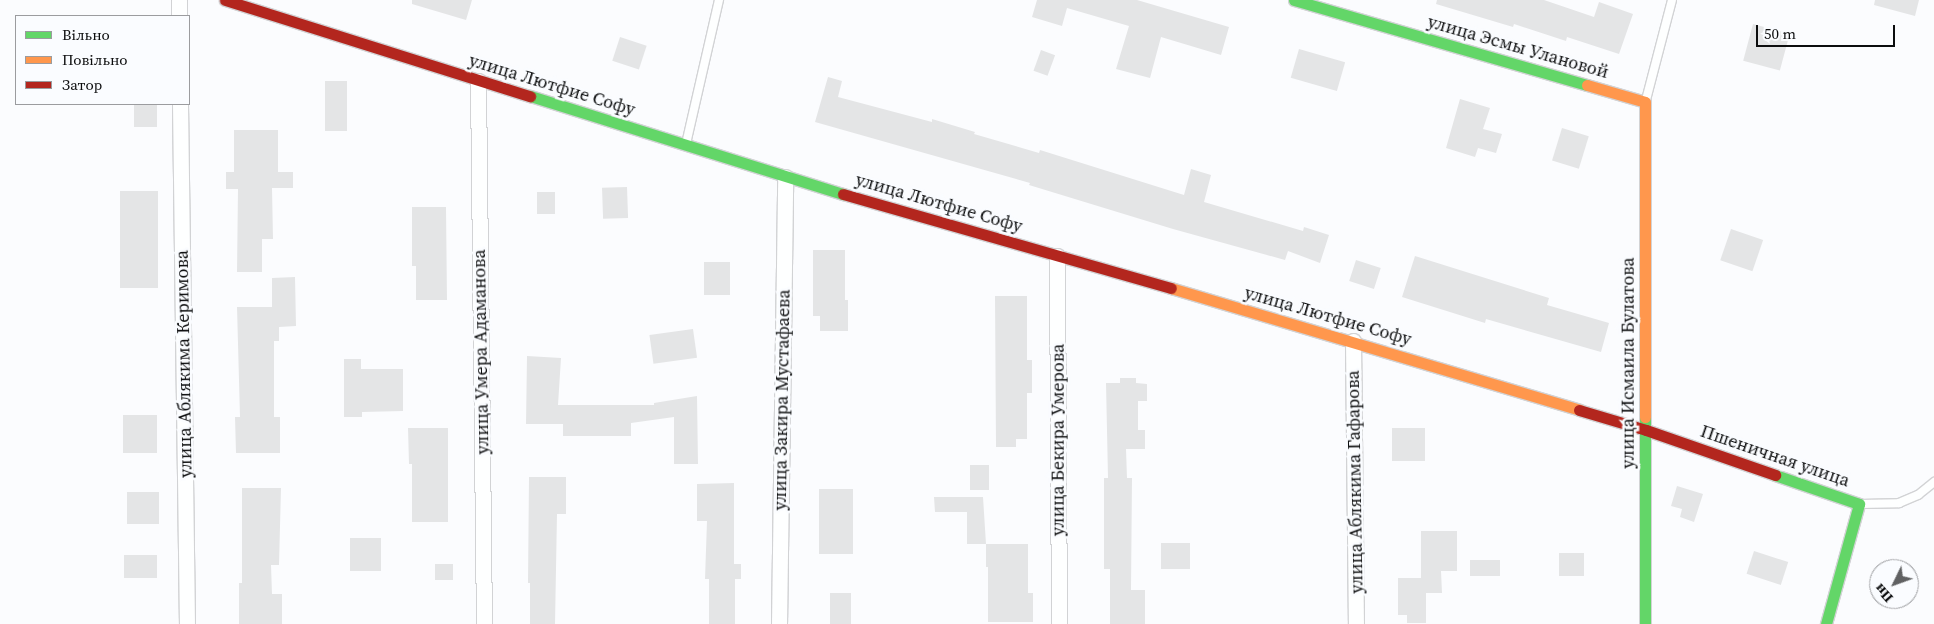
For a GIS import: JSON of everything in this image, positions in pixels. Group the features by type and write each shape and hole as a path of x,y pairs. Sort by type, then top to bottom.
{"street":[{"path":"179,0 179,15"},
{"name":"улица Лютфие Софу","path":"225,0 785,176 1354,341 1646,430"},
{"name":"улица Эсмы Улановой","path":"1294,0 1645,102"},
{"name":"улица Умера Адаманова","path":"478,81 484,624"},
{"name":"улица Исмаила Булатова","path":"1645,102 1645,624"},
{"name":"улица Аблякима Керимова","path":"180,105 187,624"},
{"name":"улица Закира Мустафаева","path":"779,624 785,176"},
{"name":"улица Бекира Умерова","path":"1057,256 1058,624"},
{"name":"улица Аблякима Гафарова","path":"1354,341 1356,624"},
{"name":"Пшеничная улица","path":"1646,430 1859,504 1826,624"}],"lane":[{"path":"686,146 719,0"},
{"path":"1645,102 1672,0"},
{"path":"1859,504 1899,503 1918,495 1934,482"}],"building":[{"path":"412,0 472,0 466,20 412,4"},
{"path":"1037,0 1137,0 1229,27 1221,55 1161,37 1150,78 1116,69 1129,26 1067,8 1062,26 1032,17"},
{"path":"1437,0 1544,0 1594,17 1599,2 1633,14 1619,54 1567,37 1566,41 1514,24 1513,27 1436,4"},
{"path":"1875,0 1919,0 1915,16 1874,5"},
{"path":"1753,24 1790,34 1780,71 1743,61"},
{"path":"620,37 647,46 639,69 612,61"},
{"path":"1299,49 1345,62 1337,91 1291,78"},
{"path":"1041,50 1055,55 1048,76 1033,71"},
{"path":"828,77 842,81 838,97 932,122 932,119 975,132 974,134 1039,153 1040,150 1184,195 1191,169 1211,175 1204,202 1303,231 1304,227 1329,235 1320,263 1288,251 1285,260 1173,229 1029,185 1030,183 815,122"},
{"path":"325,81 347,81 347,131 325,131"},
{"path":"1460,99 1490,108 1483,129 1502,134 1496,153 1478,148 1475,157 1446,148"},
{"path":"134,105 157,105 157,127 134,127"},
{"path":"1562,128 1589,136 1579,169 1552,161"},
{"path":"234,130 278,130 278,172 293,172 293,188 272,188 273,239 262,239 262,272 237,272 238,189 226,189 226,172 234,172"},
{"path":"627,187 628,218 603,219 602,188"},
{"path":"120,191 158,191 158,288 120,288"},
{"path":"537,192 555,192 555,214 537,214"},
{"path":"412,207 446,207 447,300 416,300 416,266 412,266"},
{"path":"1731,229 1763,240 1752,271 1720,260"},
{"path":"813,250 845,250 845,300 848,300 848,331 820,331 820,316 813,316"},
{"path":"1415,256 1549,298 1547,305 1609,323 1601,352 1486,319 1485,323 1402,297"},
{"path":"1356,260 1381,268 1374,289 1349,281"},
{"path":"704,262 730,262 730,295 704,295"},
{"path":"295,277 296,326 279,327 279,341 274,341 274,417 280,417 280,453 236,453 235,417 240,417 237,307 272,307 272,278"},
{"path":"995,296 1027,296 1027,360 1032,360 1032,393 1027,393 1027,439 1016,439 1016,447 996,447"},
{"path":"693,329 697,358 653,364 649,335"},
{"path":"527,356 561,358 558,405 654,405 654,403 697,396 698,464 674,464 674,417 631,423 631,436 563,436 563,424 526,424"},
{"path":"344,359 361,359 361,369 403,369 403,411 362,412 362,417 344,417"},
{"path":"1120,378 1136,378 1136,383 1147,384 1147,401 1138,401 1138,430 1145,430 1145,449 1126,449 1127,478 1132,478 1131,590 1145,590 1145,624 1110,624 1110,569 1104,569 1104,478 1108,478 1106,383 1120,383"},
{"path":"123,415 157,415 157,453 123,453"},
{"path":"408,428 448,428 448,522 412,522 412,464 409,464"},
{"path":"1392,428 1425,428 1425,461 1392,461"},
{"path":"970,465 989,465 989,490 970,490"},
{"path":"529,477 566,477 566,514 557,514 555,624 530,624 530,583 528,583"},
{"path":"734,483 734,564 741,564 741,579 735,579 735,624 709,624 709,579 705,579 707,521 697,521 697,484"},
{"path":"1677,486 1703,494 1694,522 1680,517 1682,509 1671,506"},
{"path":"242,488 281,488 279,565 271,565 272,594 282,594 282,624 239,624 239,583 242,583"},
{"path":"819,489 853,489 853,554 819,554"},
{"path":"127,492 159,492 159,524 127,524"},
{"path":"934,497 983,497 986,544 967,544 967,512 935,512"},
{"path":"1421,531 1457,531 1457,571 1441,571 1442,593 1426,593 1426,623 1407,623 1407,615 1398,615 1398,578 1421,578"},
{"path":"350,538 381,538 381,571 350,571"},
{"path":"1161,543 1190,543 1190,569 1161,569"},
{"path":"986,544 1028,544 1028,593 1033,593 1033,622 988,622"},
{"path":"1754,551 1788,562 1781,585 1747,574"},
{"path":"1559,553 1584,553 1584,576 1559,576"},
{"path":"124,555 157,555 157,578 124,578"},
{"path":"1470,560 1500,560 1500,576 1470,576"},
{"path":"435,564 453,564 453,580 435,580"},
{"path":"830,593 851,593 851,624 830,624"}],"traffic: fast":[{"path":"1294,0 1587,85"},
{"path":"530,96 843,194"},
{"path":"1645,417 1645,624"},
{"path":"1775,475 1859,504 1826,624"}],"traffic: slow":[{"path":"1587,85 1645,102 1645,417"},
{"path":"1171,288 1579,410"}],"traffic: jam":[{"path":"225,0 530,96"},
{"path":"843,194 1171,288"},
{"path":"1579,410 1646,430 1775,475"}]}
